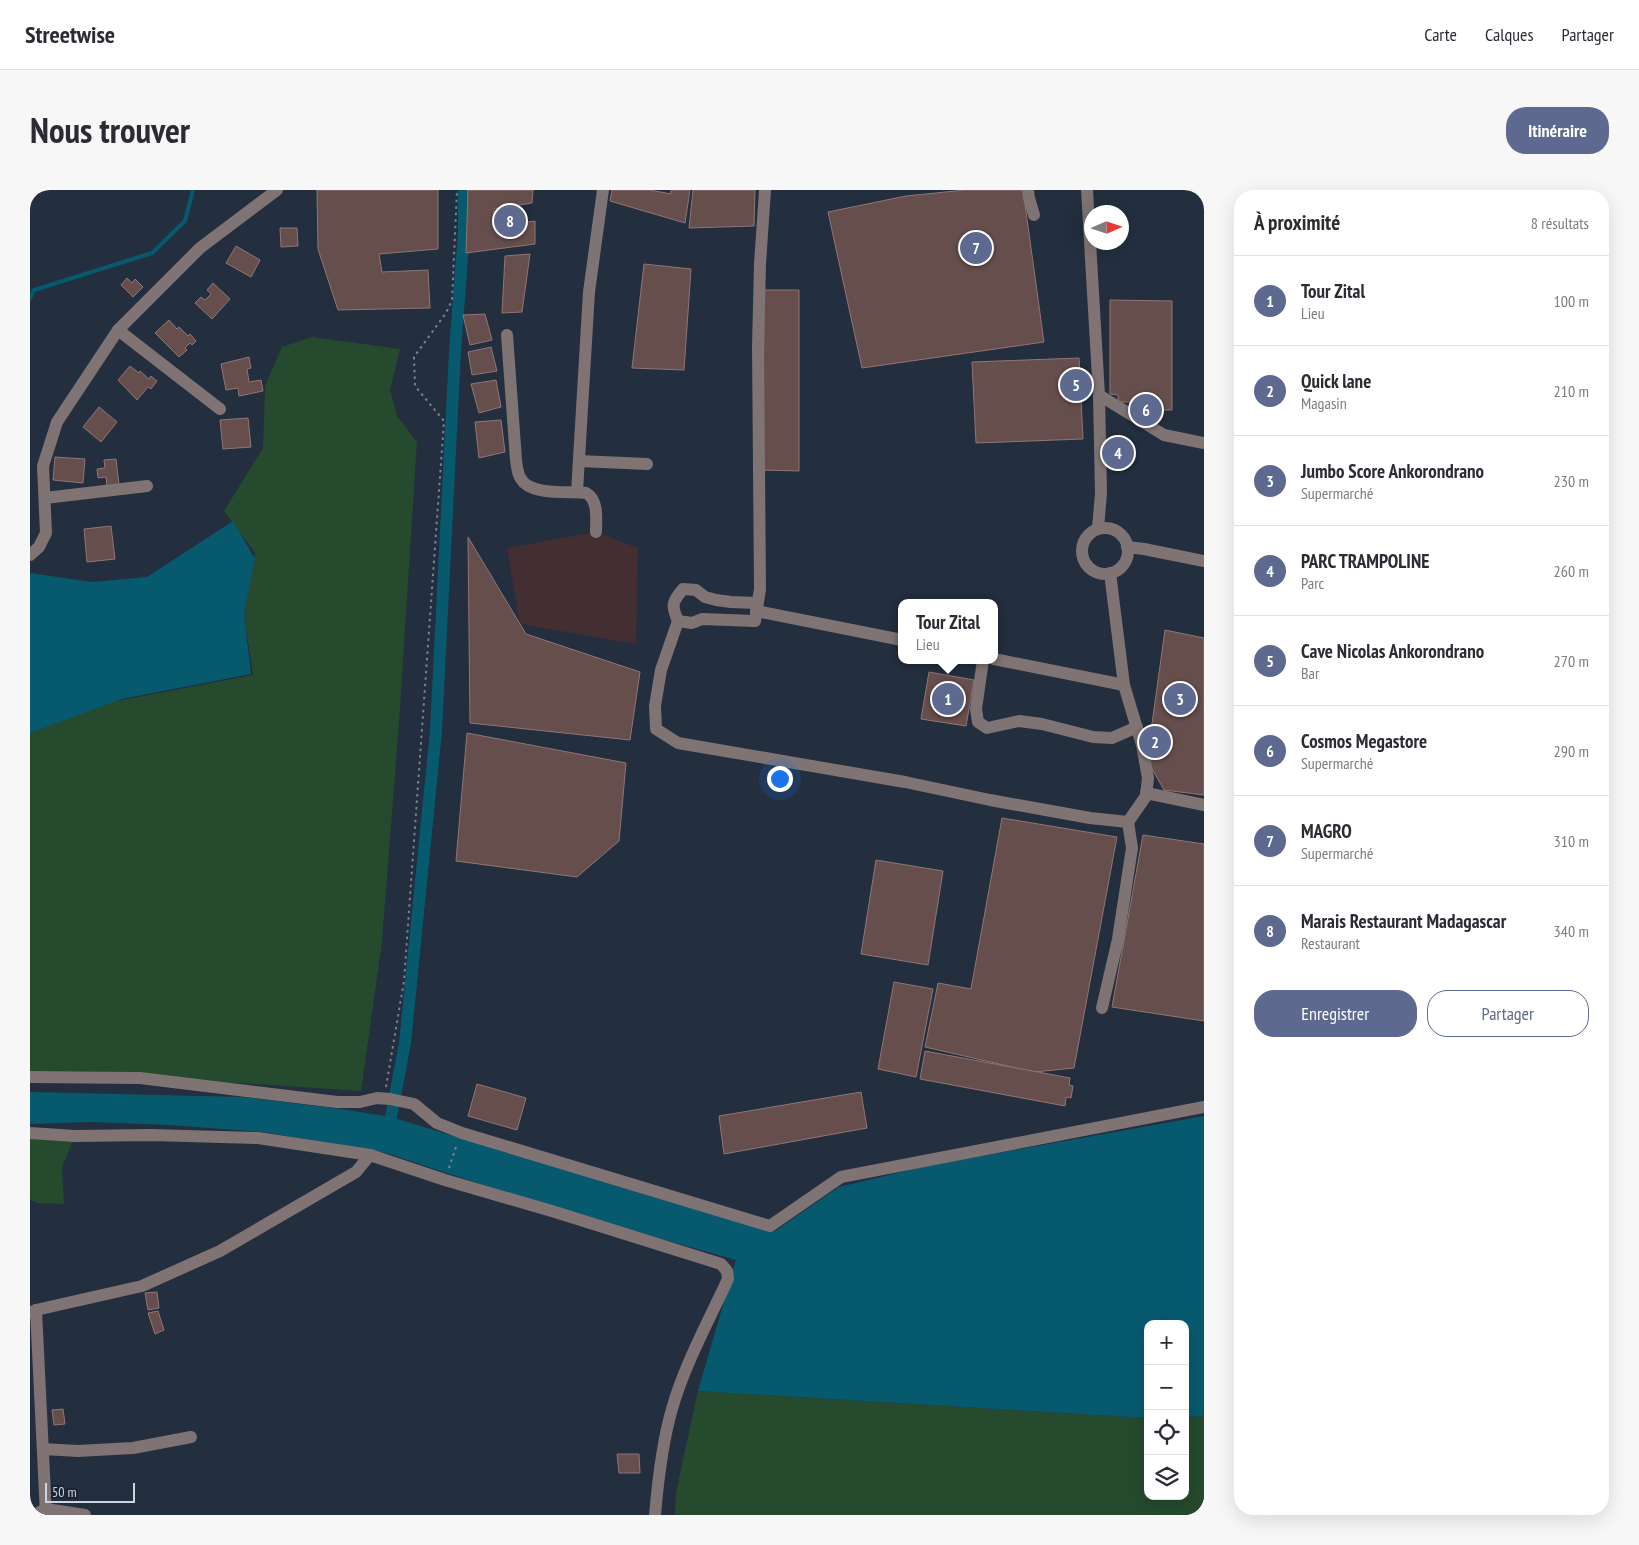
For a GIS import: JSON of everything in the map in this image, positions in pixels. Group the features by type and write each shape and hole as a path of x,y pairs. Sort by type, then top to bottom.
{"street":[{"path":"30,556 39,547 46,533 43,466 57,422 118,330 200,248 277,190"},
{"path":"577,492 590,292 603,190"},
{"path":"678,621 692,623 702,619 755,621 760,589 758,347 760,264 765,190"},
{"path":"1028,190 1034,215"},
{"path":"1086,192 1099,395 1101,493 1098,528"},
{"path":"118,330 220,409"},
{"path":"508,335 516,460 517,471 521,480 527,486 535,489 586,493 593,499 595,506 596,532"},
{"path":"1099,395 1164,435 1204,443"},
{"path":"579,462 647,464"},
{"path":"45,498 147,486"},
{"path":"1098,528 1108,528 1117,531 1124,538 1127,547 1126,560 1116,571 1104,574 1091,570 1084,560 1082,547 1092,531 1098,528"},
{"path":"1127,547 1144,548 1204,561"},
{"path":"1102,1008 1118,939 1132,848 1128,822 1139,809 1146,793 1148,778 1142,745 1124,685 1110,573"},
{"path":"898,639 757,607 716,600 705,597 696,590 683,589 676,598 673,608 678,621 661,670 655,706 656,729 678,743 905,782 1090,818 1128,822"},
{"path":"998,660 1124,685"},
{"path":"982,664 976,709 978,722 987,728 1019,721 1042,724 1093,737 1112,738 1137,727"},
{"path":"1146,793 1204,805"},
{"path":"30,1077 140,1078 337,1102 360,1102 377,1098 414,1104 438,1123 462,1133 770,1226 840,1177 1204,1107"},
{"path":"30,1132 75,1136 151,1135 258,1138 370,1155 445,1180 721,1264 727,1271 728,1279 687,1369 672,1409 658,1482 655,1515"},
{"path":"46,1512 33,1311 142,1286 220,1252 356,1172 370,1155"},
{"path":"43,1449 78,1451 132,1448 191,1437"},
{"path":"34,1515 46,1512 85,1515"}],"path":[{"path":"387,1099 404,982 444,421 415,386 414,357 446,313 452,300 457,190"},
{"path":"446,1175 457,1144"}],"shaded area":[{"path":"596,532 638,548 636,644 520,624 507,548"}],"green space":[{"path":"312,337 400,349 390,390 397,416 417,442 399,723 382,942 361,1091 222,1082 136,1072 30,1071 30,733 106,703 253,675 244,615 255,553 224,511 263,448 265,386 282,347"},
{"path":"30,1132 75,1136 62,1167 64,1204 37,1203 30,1199"},
{"path":"698,1391 1144,1417 1144,1500 1189,1500 1189,1417 1204,1416 1204,1515 675,1515 676,1492"}],"water":[{"path":"233,521 255,559 244,614 251,674 122,699 30,733 30,573 92,582 147,577"},
{"path":"30,1092 242,1097 341,1109 391,1117 660,1199 775,1231 839,1187 931,1165 1204,1116 1204,1416 1189,1417 1189,1320 1144,1320 1144,1417 698,1391 736,1260 556,1209 386,1153 263,1132 170,1125 91,1122 30,1124"}],"building":[{"path":"317,190 438,190 438,249 379,254 382,272 428,270 430,308 338,310 318,249"},
{"path":"468,190 533,190 532,203 494,209 494,226 535,221 535,244 466,253"},
{"path":"612,190 650,190 671,194 671,190 690,190 685,223 610,201"},
{"path":"693,190 755,190 754,226 689,228"},
{"path":"965,190 1023,190 1044,342 862,368 828,212 906,196"},
{"path":"280,228 297,228 298,246 281,247"},
{"path":"236,246 260,260 251,277 226,263"},
{"path":"530,254 522,312 502,313 505,256"},
{"path":"644,264 691,269 684,370 632,368"},
{"path":"127,278 132,283 135,279 143,287 133,297 121,285"},
{"path":"213,283 230,299 212,319 195,303 201,297 205,300 211,294 207,290"},
{"path":"764,290 799,290 799,471 763,470"},
{"path":"1110,300 1172,301 1172,410 1131,410 1131,402 1118,402 1118,395 1110,394"},
{"path":"485,314 492,340 470,345 463,315"},
{"path":"169,320 177,329 179,327 188,336 190,334 196,341 192,345 190,343 185,348 187,350 179,357 155,333"},
{"path":"491,347 497,371 472,375 468,352"},
{"path":"249,357 251,368 247,369 249,382 261,380 263,391 239,396 238,388 226,390 221,364"},
{"path":"1079,358 1083,439 976,443 972,362"},
{"path":"130,366 139,373 140,371 149,379 151,376 157,381 151,389 148,387 137,400 118,380"},
{"path":"496,380 501,407 479,413 471,384"},
{"path":"99,407 117,422 101,442 83,427"},
{"path":"248,418 251,447 223,449 220,420"},
{"path":"501,420 505,452 479,458 475,422"},
{"path":"55,457 85,459 83,483 53,480"},
{"path":"116,459 119,485 107,486 106,477 98,478 97,469 105,468 104,460"},
{"path":"111,526 115,559 87,562 84,529"},
{"path":"468,537 526,634 640,672 630,740 470,723"},
{"path":"1165,630 1204,638 1204,795 1164,790 1147,760"},
{"path":"929,672 974,680 966,726 921,719"},
{"path":"467,733 626,763 619,841 577,877 456,861"},
{"path":"1002,818 1117,837 1074,1068 1034,1072 925,1047 938,983 971,989"},
{"path":"1143,835 1204,844 1204,1021 1112,1007"},
{"path":"876,860 943,871 928,965 861,954"},
{"path":"894,982 933,989 916,1077 878,1069"},
{"path":"925,1051 1070,1078 1069,1085 1073,1086 1071,1098 1066,1097 1065,1106 920,1079"},
{"path":"477,1084 526,1098 517,1130 468,1116"},
{"path":"861,1092 867,1128 724,1154 719,1116"},
{"path":"157,1292 159,1308 148,1310 145,1293"},
{"path":"158,1311 164,1330 155,1334 148,1313"},
{"path":"63,1409 65,1424 54,1425 52,1410"},
{"path":"617,1454 639,1454 640,1473 619,1473"}],"waterway":[{"path":"30,298 34,290 152,253 185,221 193,190"},
{"path":"391,1117 405,1043 436,731 455,351 464,232 464,190"}],"place":[{"name":"Marais Restaurant Madagascar","path":"510,221"},
{"name":"MAGRO","path":"976,248"},
{"name":"Cave Nicolas Ankorondrano","path":"1076,385"},
{"name":"Cosmos Megastore","path":"1146,410"},
{"name":"PARC TRAMPOLINE","path":"1118,453"},
{"name":"Tour Zital","path":"948,699"},
{"name":"Jumbo Score Ankorondrano","path":"1180,699"},
{"name":"Quick lane","path":"1155,742"}]}
